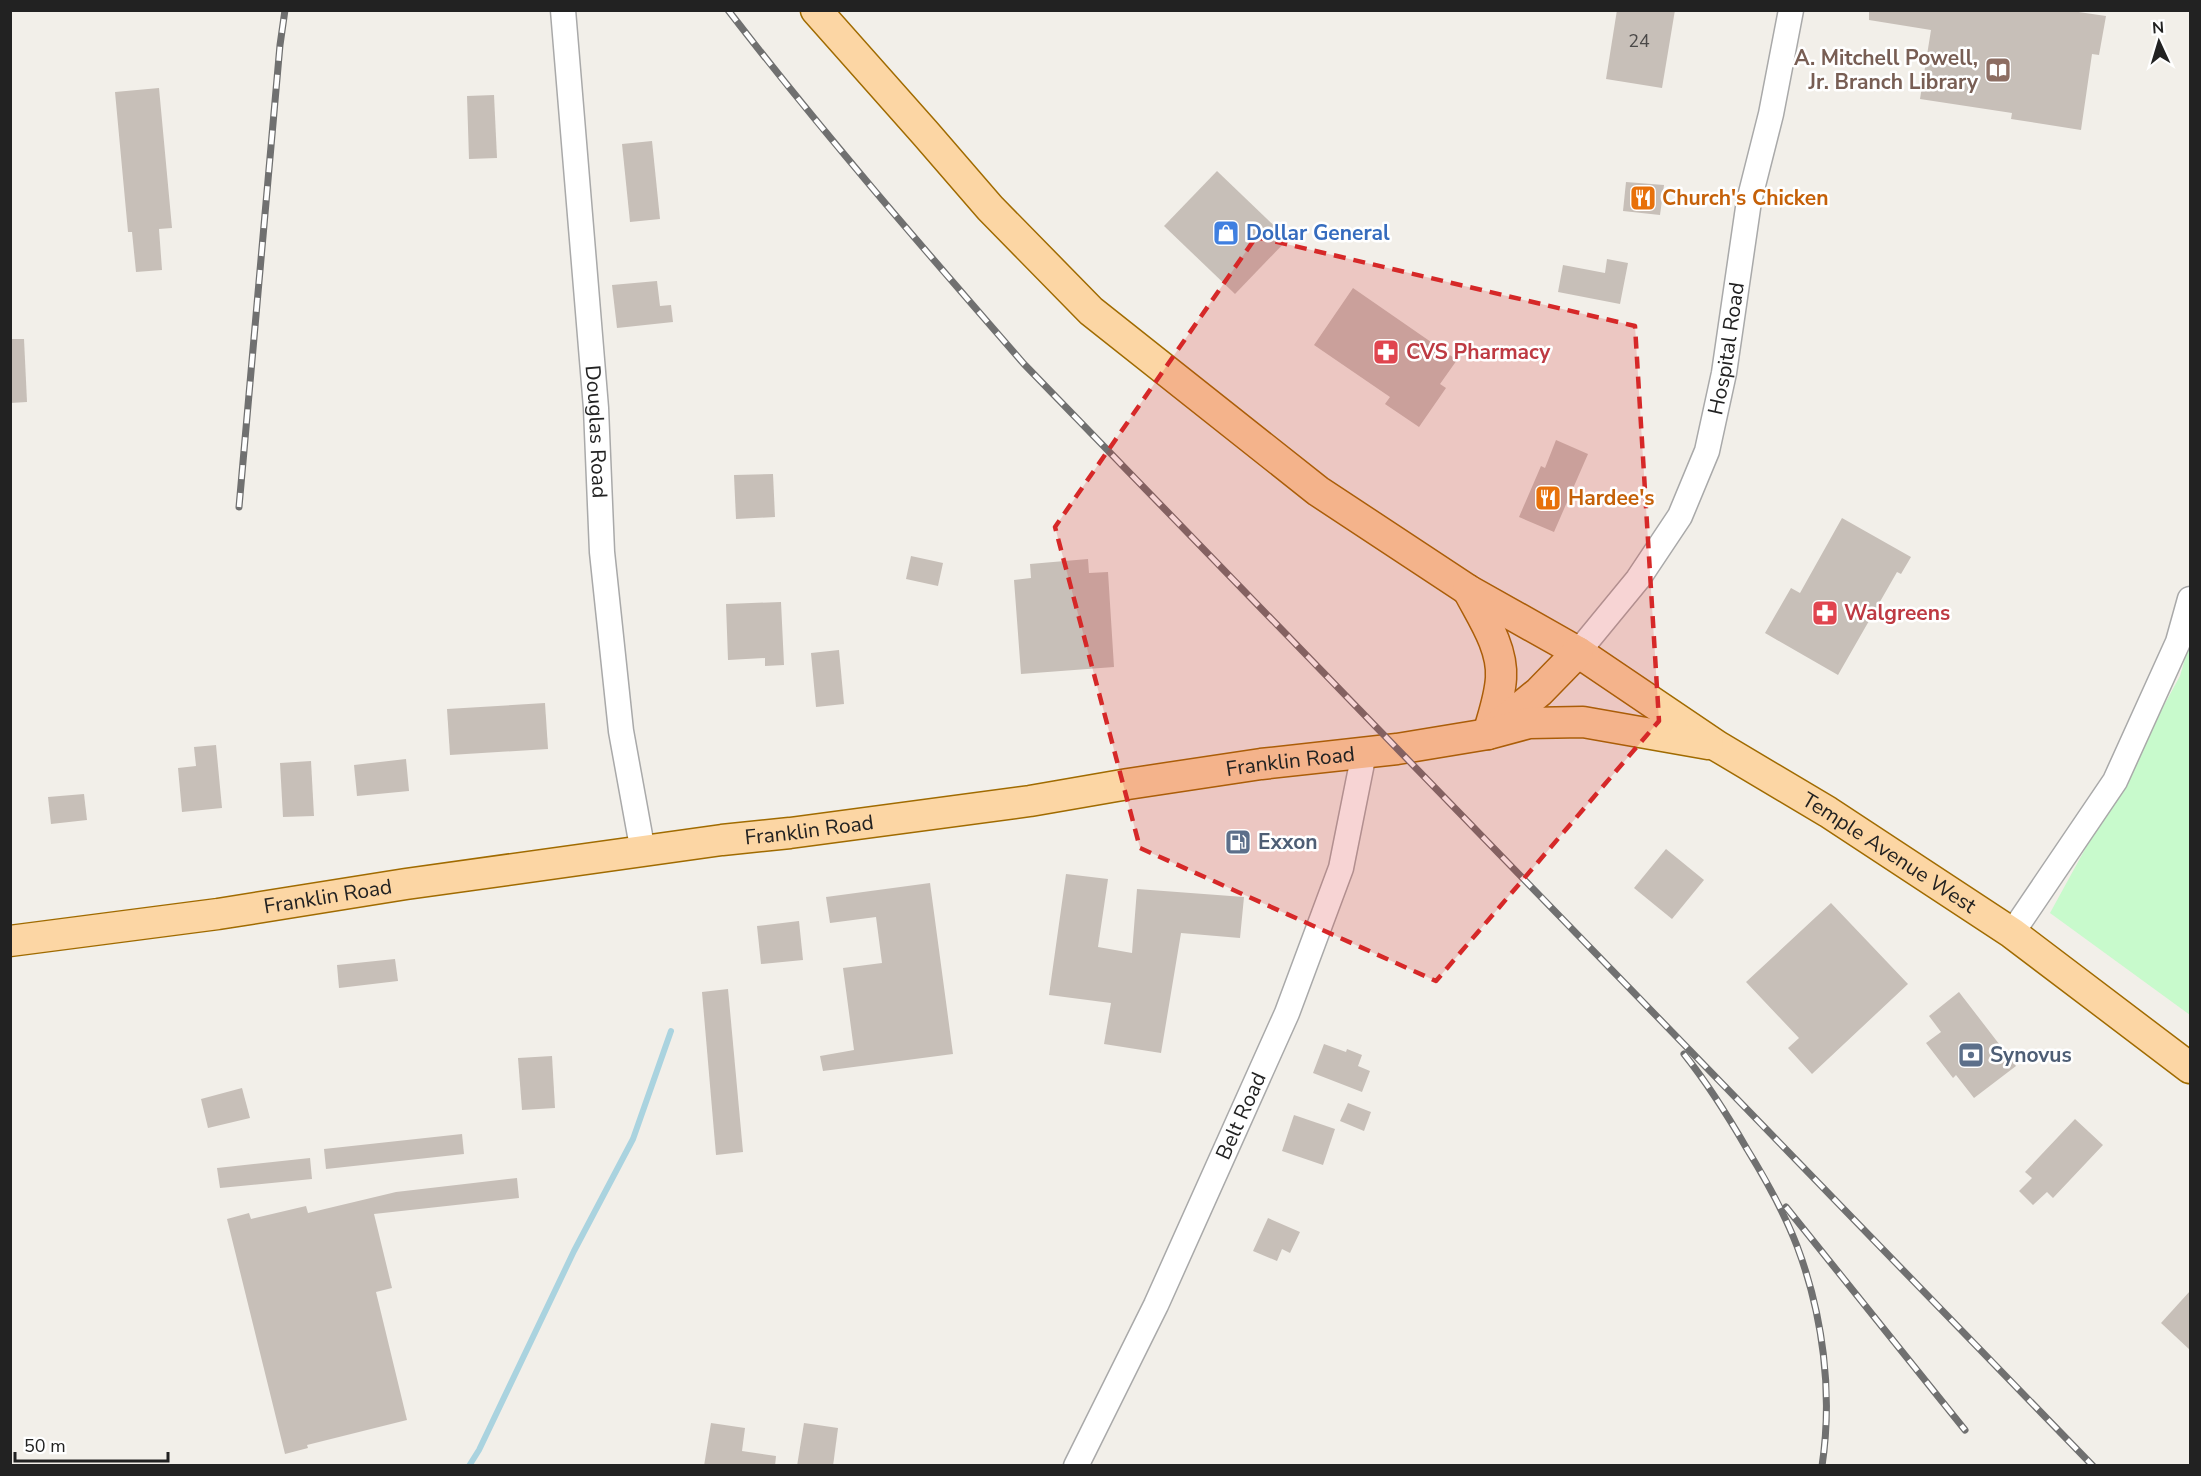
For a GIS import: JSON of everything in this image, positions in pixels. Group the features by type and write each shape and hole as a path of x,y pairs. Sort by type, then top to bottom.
{"main road":[{"name":"Temple Avenue West","path":"816,10 990,208 1091,312 1318,491 1468,590 1578,652 1717,746 1828,812 2012,933 2190,1068"},
{"path":"1468,590 1493,638 1500,660 1499,694 1488,734"},
{"path":"1488,734 1539,692 1578,652"},
{"name":"Franklin Road","path":"10,940 218,914 406,884 1030,801 1128,783 1261,764 1397,749 1488,734 1529,723 1583,722 1717,746"}],"street":[{"name":"Douglas Road","path":"564,10 596,408 602,552 621,730 643,852"},
{"name":"Hospital Road","path":"1578,652 1638,579 1680,516 1707,451 1724,373 1749,201 1771,114 1791,10"},
{"path":"2012,933 2115,781 2178,642 2190,599"},
{"name":"Belt Road","path":"1076,1466 1156,1305 1287,1013 1341,868 1364,753"}],"highlighted area":[{"path":"1256,237 1635,326 1659,721 1436,981 1140,848 1055,527"}],"green space":[{"path":"2190,641 2190,1015 2050,913 2180,676"}],"building":[{"path":"1617,10 1675,10 1662,88 1606,79"},
{"name":"A. Mitchell Powell, Jr. Branch Library","path":"1869,10 2065,10 2106,16 2099,55 2092,54 2081,130 2011,119 2012,113 1920,99 1931,30 1869,20"},
{"path":"159,88 172,228 159,229 162,270 136,272 132,232 128,232 115,92"},
{"path":"494,95 497,158 469,159 467,96"},
{"path":"652,141 660,219 630,222 622,144"},
{"name":"Dollar General","path":"1217,171 1288,239 1235,294 1164,226"},
{"name":"Church's Chicken","path":"1626,182 1664,185 1660,215 1623,211"},
{"path":"1607,259 1628,263 1620,304 1558,292 1563,265 1605,273"},
{"path":"657,281 660,306 671,305 673,322 617,328 612,285"},
{"name":"CVS Pharmacy","path":"1353,288 1457,360 1440,384 1446,388 1419,427 1385,404 1390,397 1314,345"},
{"path":"10,339 24,339 27,402 10,403"},
{"name":"Hardee's","path":"1556,440 1588,454 1554,532 1519,517 1541,466 1545,468"},
{"path":"773,474 775,517 736,519 734,475"},
{"name":"Walgreens","path":"1842,518 1911,557 1901,574 1897,572 1838,675 1765,633 1791,588 1800,593"},
{"path":"911,556 943,563 938,586 906,579"},
{"path":"1088,559 1089,573 1108,572 1114,667 1021,674 1014,580 1031,578 1030,564"},
{"path":"781,602 784,665 765,666 765,658 728,660 726,604"},
{"path":"839,650 844,704 816,707 811,653"},
{"path":"545,703 548,749 450,755 447,709"},
{"path":"216,745 222,808 182,812 178,768 196,766 194,747"},
{"path":"406,759 409,791 357,796 354,765"},
{"path":"311,761 314,816 283,817 280,763"},
{"path":"84,794 87,820 51,824 48,797"},
{"path":"1666,849 1704,880 1672,919 1634,888"},
{"path":"1066,874 1108,879 1098,947 1132,953 1137,889 1244,897 1240,938 1181,933 1161,1053 1104,1044 1111,1003 1049,995"},
{"path":"930,883 953,1054 823,1071 820,1056 854,1050 843,968 882,963 876,917 830,923 826,897"},
{"path":"1831,903 1908,984 1812,1074 1788,1048 1799,1038 1746,982"},
{"path":"799,921 803,960 761,964 757,926"},
{"path":"395,959 398,981 339,988 337,965"},
{"path":"728,989 743,1152 716,1155 702,992"},
{"name":"Synovus","path":"1959,992 2016,1066 1974,1098 1956,1075 1953,1078 1926,1043 1941,1032 1929,1016"},
{"path":"1324,1044 1362,1055 1358,1066 1370,1071 1362,1092 1313,1073"},
{"path":"552,1056 555,1108 522,1110 518,1058"},
{"path":"242,1088 250,1118 208,1128 201,1099"},
{"path":"1348,1103 1371,1112 1364,1131 1340,1121"},
{"path":"1294,1115 1335,1129 1323,1165 1282,1151"},
{"path":"2075,1119 2103,1145 2053,1198 2047,1192 2033,1205 2019,1191 2032,1178 2025,1172"},
{"path":"462,1134 464,1154 326,1169 324,1149"},
{"path":"310,1158 312,1179 220,1188 217,1168"},
{"path":"517,1178 519,1198 374,1214 392,1288 376,1292 407,1420 307,1445 308,1448 285,1454 227,1219 249,1213 251,1219 306,1206 308,1213 396,1192"},
{"path":"1268,1218 1300,1232 1290,1253 1282,1249 1277,1261 1253,1251"},
{"path":"2190,1291 2190,1350 2161,1323"},
{"path":"711,1423 745,1428 742,1451 776,1456 775,1466 704,1466"},
{"path":"804,1423 838,1428 833,1466 797,1466"}],"waterway":[{"path":"469,1466 479,1450 574,1251 633,1139 671,1031"}],"railway":[{"path":"239,507 285,10"},
{"path":"728,10 836,145 1024,364 2093,1466"},
{"path":"1684,1054 1733,1124 1768,1184 1792,1233 1806,1272 1819,1327 1826,1383 1822,1466"},
{"path":"1786,1207 1965,1430"}],"place":[{"name":"A. Mitchell Powell, Jr. Branch Library","path":"1998,70"},
{"name":"Church's Chicken","path":"1643,198"},
{"name":"Dollar General","path":"1226,233"},
{"name":"CVS Pharmacy","path":"1386,352"},
{"name":"Hardee's","path":"1548,498"},
{"name":"Walgreens","path":"1825,613"},
{"name":"Exxon","path":"1238,842"},
{"name":"Synovus","path":"1971,1055"}]}
